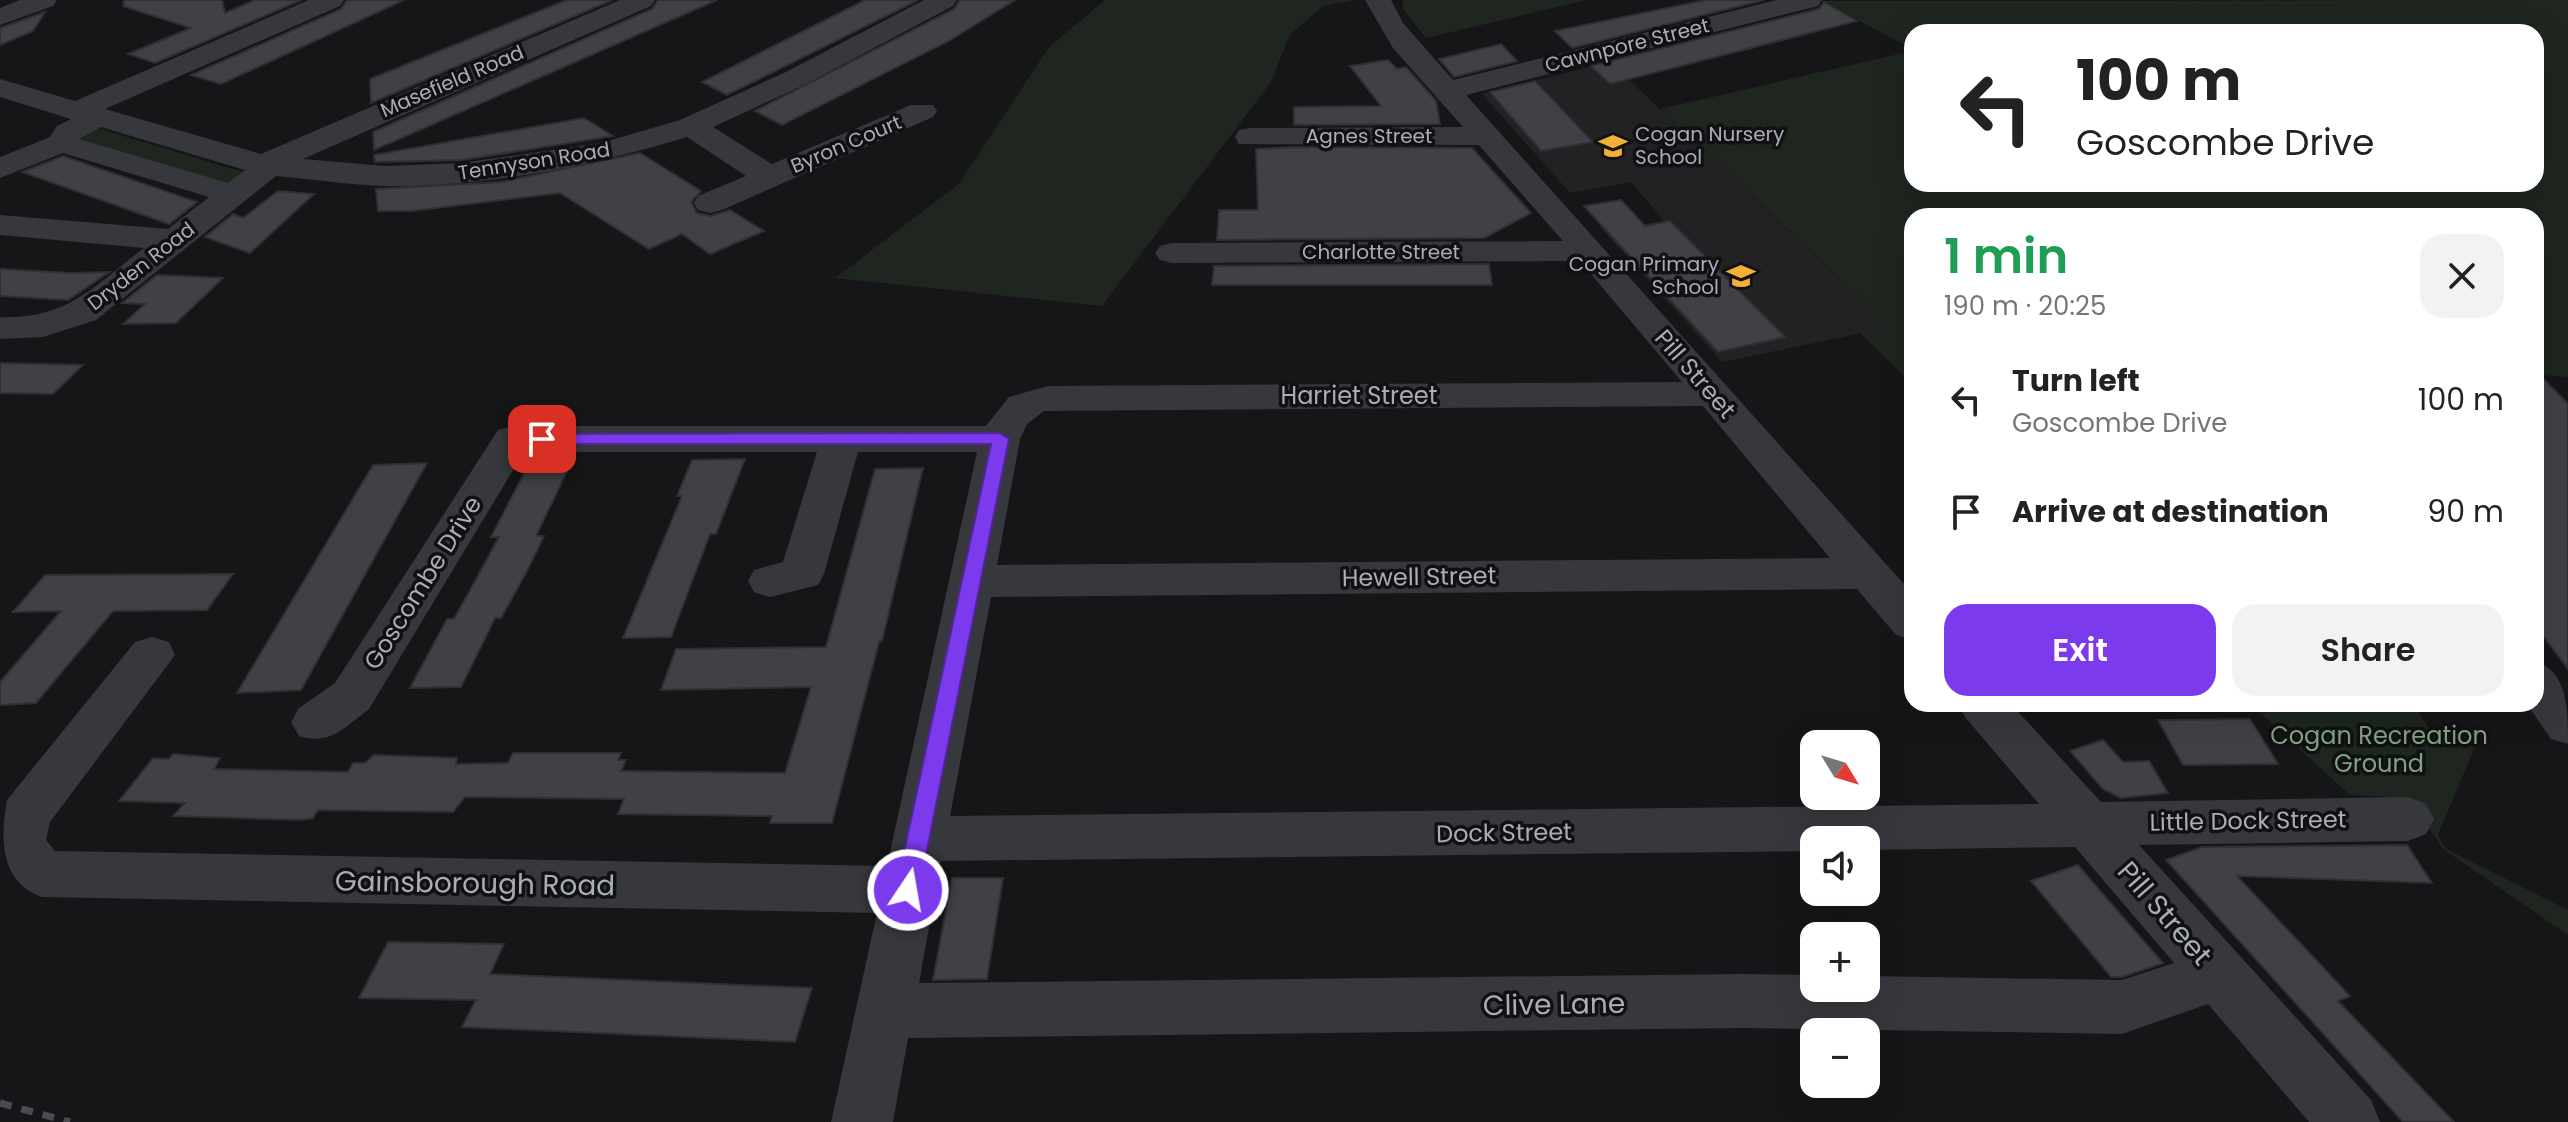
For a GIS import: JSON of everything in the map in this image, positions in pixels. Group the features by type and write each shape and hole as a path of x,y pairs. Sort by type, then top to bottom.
{"street":[{"path":"0,17 44,0"},
{"path":"0,168 61,143 87,114 331,0"},
{"name":"Masefield Road","path":"263,165 642,0"},
{"name":"Tennyson Road","path":"0,88 263,165 385,176 462,173 605,152 691,126 796,78 944,0"},
{"name":"Pill Street","path":"1378,0 1390,25 1445,91 1590,251 1904,614"},
{"name":"Cawnpore Street","path":"1445,91 1809,0"},
{"name":"Byron Court","path":"710,203 922,111"},
{"path":"691,126 770,177"},
{"name":"Agnes Street","path":"1250,137 1488,136"},
{"path":"61,143 232,194"},
{"name":"Dryden Road","path":"0,328 35,330 59,324 83,312 263,171 263,165"},
{"path":"0,225 174,240"},
{"name":"Charlotte Street","path":"1172,253 1590,251"},
{"name":"Harriet Street","path":"1005,427 1020,406 1048,398 1712,394"},
{"path":"862,1122 1005,427"},
{"name":"Goscombe Drive","path":"316,722 352,696 512,439 841,441 1005,427"},
{"path":"770,581 802,574 841,441"},
{"name":"Hewell Street","path":"971,581 1868,573"},
{"name":"Gainsborough Road","path":"152,655 25,815 19,846 42,874 908,890"},
{"path":"2544,690 2568,725"},
{"name":"Pill Street","path":"1989,712 2349,1122"},
{"name":"Little Dock Street","path":"2088,826 2246,819 2408,819"},
{"name":"Dock Street","path":"919,839 2088,826"},
{"name":"Clive Lane","path":"884,1011 1785,1001 2122,1007 2219,974"}],"shaded area":[{"path":"1610,62 1891,327 1722,362 1599,226 1639,219 1644,224 1664,221 1631,182 1570,193 1482,94"}],"green space":[{"path":"1105,0 1355,0 1324,6 1290,34 1271,82 1102,306 835,278 959,184 1049,47"},
{"path":"1403,0 1587,0 1426,38 1403,9"},
{"path":"2568,0 2568,377 2544,375 2544,208 1904,208 1904,376 1860,333 1890,326 1660,109 1904,53 1904,192 2544,192 2544,24 1904,24 1904,45 1823,1"},
{"path":"94,127 249,174 231,185 75,142"},
{"name":"Cogan Recreation Ground","path":"2259,712 2419,712 2433,735 2479,737 2438,835 2446,849 2568,910 2568,935 2443,849 2410,798 2350,795"}],"building":[{"path":"124,0 222,0 225,13 255,0 301,0 155,63 128,54 191,28 123,6"},
{"path":"347,0 404,0 221,84 191,75 341,9"},
{"path":"567,0 612,0 371,103 370,79"},
{"path":"658,0 717,0 374,150 373,132 652,9"},
{"path":"865,0 918,0 727,95 702,82"},
{"path":"960,0 1015,0 949,41 782,125 755,111 954,9"},
{"path":"1706,0 1764,0 1572,48 1555,31"},
{"path":"1824,2 1857,21 1610,84 1591,66 1819,9"},
{"path":"45,12 33,31 0,45 0,28"},
{"path":"1501,44 1517,61 1454,77 1439,59"},
{"path":"1388,60 1397,69 1406,67 1436,101 1440,124 1294,125 1294,107 1381,106 1350,66"},
{"path":"1535,81 1593,142 1541,151 1490,92"},
{"path":"584,118 613,136 462,160 375,162 374,155"},
{"path":"1472,148 1531,213 1484,238 1217,240 1219,210 1258,210 1256,149"},
{"path":"640,153 701,191 691,202 697,213 711,216 730,210 764,231 710,254 682,234 649,249 560,193 411,211 378,211 376,189 501,182"},
{"path":"63,156 197,202 169,224 22,172"},
{"path":"278,191 314,194 250,253 205,237 233,214 243,218"},
{"path":"1621,200 1645,226 1670,221 1785,337 1718,352 1584,206"},
{"path":"1489,264 1492,285 1212,285 1214,266"},
{"path":"0,269 109,272 68,300 0,296"},
{"path":"157,275 223,278 176,323 123,324 145,304 122,303"},
{"path":"0,363 83,365 53,394 0,393"},
{"path":"2544,379 2568,404 2568,669 2544,637"},
{"path":"745,459 716,534 710,534 671,637 623,638 682,496 677,496 692,460"},
{"path":"427,463 301,690 237,693 373,465"},
{"path":"571,463 536,536 544,536 527,571 501,618 495,618 461,687 410,688 447,619 454,619 499,537 491,537 529,464"},
{"path":"923,468 882,641 879,642 832,823 770,823 772,816 618,814 624,799 465,797 453,812 318,810 313,818 301,820 173,816 185,803 119,801 153,758 169,759 173,754 220,758 214,769 348,772 353,763 365,763 374,755 457,758 456,764 508,763 513,753 621,753 618,760 626,760 621,771 785,773 811,687 661,690 676,649 826,647 875,469"},
{"path":"233,574 207,610 113,611 36,703 0,705 0,682 61,611 13,612 45,575"},
{"path":"2250,719 2278,764 2183,765 2158,720"},
{"path":"2103,740 2123,762 2149,761 2168,793 2120,798 2103,789 2070,751"},
{"path":"2407,845 2432,883 2237,876 2350,996 2338,1001 2454,1122 2403,1122 2166,860 2202,847"},
{"path":"2078,865 2163,963 2122,977 2111,977 2031,881"},
{"path":"952,878 1003,878 987,979 933,980"},
{"path":"388,942 504,944 490,974 812,988 795,1042 462,1027 476,1000 359,998"}],"railway":[{"path":"0,1103 70,1122"}],"place":[{"name":"Cogan Nursery School","path":"1613,146"},
{"name":"Cogan Primary School","path":"1741,276"}],"route":[{"path":"542,439 1000,439 908,890"}]}
